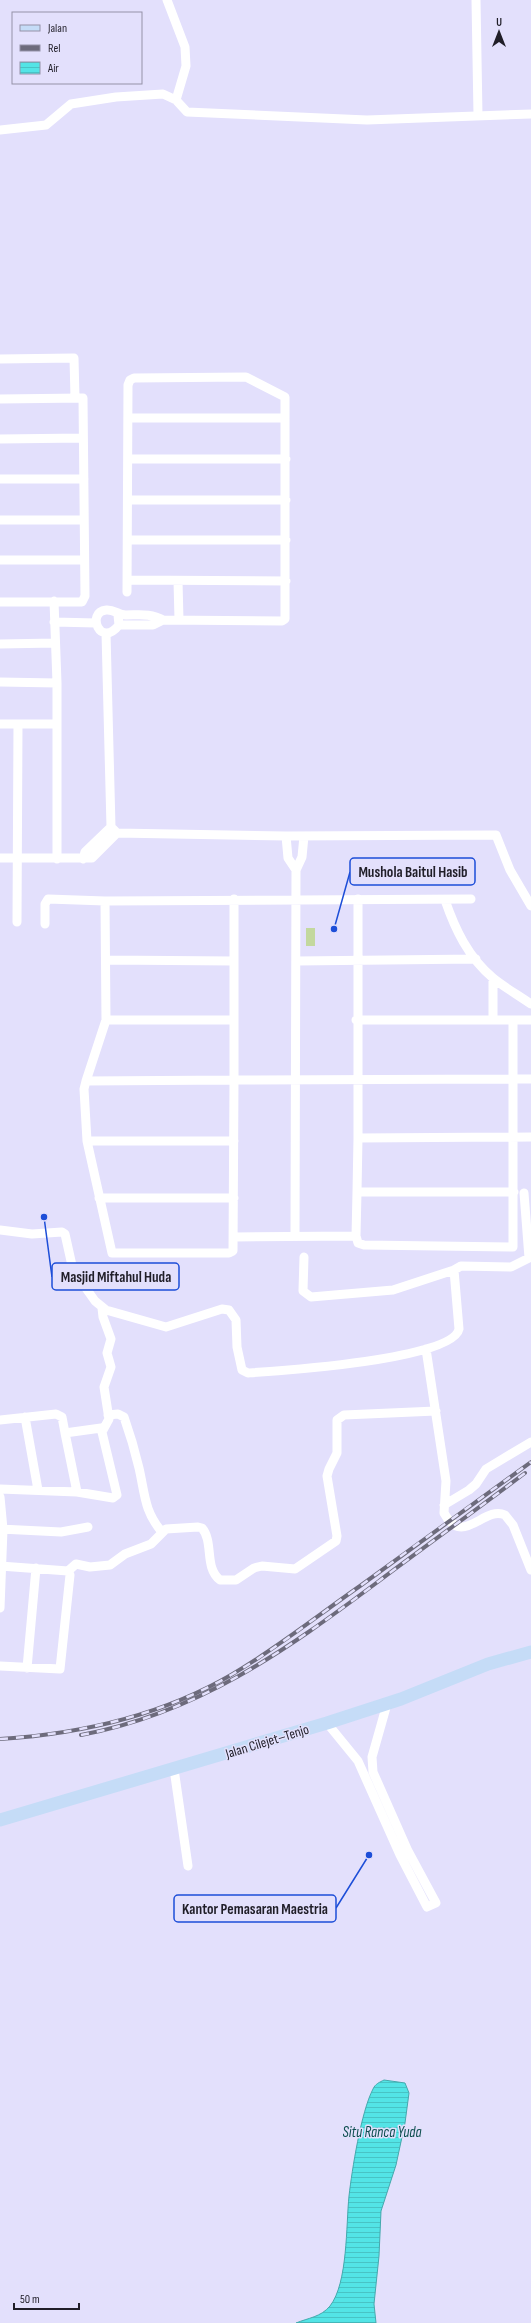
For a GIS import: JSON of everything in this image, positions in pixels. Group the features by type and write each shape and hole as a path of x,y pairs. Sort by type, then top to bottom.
{"main road":[{"name":"Jalan Cilejet–Tenjo","path":"0,1820 327,1723 386,1704 488,1664 531,1652"}],"street":[{"path":"167,0 185,47 186,66 176,100"},
{"path":"476,0 478,115"},
{"path":"0,130 46,125 71,104 116,97 163,94 176,100 187,112 367,120 531,114"},
{"path":"0,358 74,358 75,398"},
{"path":"119,625 153,625 163,620 282,621 286,614 285,397 246,377 134,378 130,380 128,385 127,592"},
{"path":"0,399 82,398 84,479 84,600 82,602 0,602"},
{"path":"128,418 285,418"},
{"path":"0,439 83,438"},
{"path":"128,459 286,459"},
{"path":"0,479 84,479"},
{"path":"128,500 286,500"},
{"path":"0,520 84,520"},
{"path":"128,540 286,540"},
{"path":"0,560 84,560"},
{"path":"128,580 286,581"},
{"path":"178,581 179,620"},
{"path":"54,601 54,643 57,683 57,859"},
{"path":"118,615 119,625 114,632 106,633 99,630 96,623 97,615 104,610 112,610 118,615 154,615 163,620"},
{"path":"54,622 96,623"},
{"path":"0,858 92,858 114,830 106,633"},
{"path":"0,644 54,643"},
{"path":"0,682 57,683"},
{"path":"0,724 57,724"},
{"path":"17,922 18,724"},
{"path":"114,830 286,836 496,835 510,870 531,906"},
{"path":"286,836 288,858 296,870"},
{"path":"295,1236 297,961 296,870 302,857 304,836"},
{"path":"45,924 45,904 48,899 471,899"},
{"path":"106,900 106,1020 84,1090 87,1141 112,1253 229,1253 234,1247 234,899"},
{"path":"358,899 356,1020 358,1138 356,1236 358,1243 364,1245 511,1248 514,1245 513,1020"},
{"path":"445,900 462,940 476,959 493,978 531,1004"},
{"path":"297,961 476,959"},
{"path":"106,960 234,961"},
{"path":"493,978 493,1019"},
{"path":"106,1020 233,1020"},
{"path":"356,1020 531,1020"},
{"path":"86,1081 531,1078"},
{"path":"358,1138 531,1137"},
{"path":"87,1141 234,1141"},
{"path":"357,1192 514,1192"},
{"path":"304,1257 303,1291 311,1297 393,1290 454,1270 461,1266 511,1267 529,1258 524,1193"},
{"path":"99,1198 234,1198"},
{"path":"0,1230 22,1233 62,1232 65,1234 73,1270 102,1308 103,1317 111,1341 107,1352 111,1370 104,1387 108,1422 103,1430 117,1495 113,1498 77,1492 0,1488"},
{"path":"234,1237 356,1236"},
{"path":"102,1308 166,1327 222,1309 229,1310 236,1320 237,1348 242,1370 248,1373 355,1364 426,1349 454,1336 458,1332 454,1270"},
{"path":"426,1349 446,1481 444,1505 446,1516 459,1527 468,1526 496,1514 505,1515 513,1525 531,1570"},
{"path":"1,1566 68,1571 76,1564 96,1567 115,1563 125,1554 151,1544 162,1532 172,1528 202,1528 205,1533 213,1573 225,1581 236,1580 254,1568 262,1566 295,1569 336,1541 328,1476 329,1469 337,1453 337,1420 344,1415 436,1411"},
{"path":"108,1416 118,1414 124,1417 139,1470 144,1499 154,1522 162,1532"},
{"path":"0,1420 59,1415 62,1418 77,1492"},
{"path":"25,1417 38,1490"},
{"path":"65,1433 98,1427 103,1430"},
{"path":"444,1505 469,1490 476,1484 486,1469 531,1442"},
{"path":"0,1497 2,1529 0,1608"},
{"path":"2,1529 61,1532 88,1527"},
{"path":"27,1668 36,1568"},
{"path":"0,1666 59,1670 61,1667 70,1575 68,1571"},
{"path":"386,1704 372,1757 373,1772 416,1875"},
{"path":"327,1723 358,1761 431,1905"},
{"path":"358,1761 372,1757"},
{"path":"174,1769 188,1866"}],"shaded area":[{"path":"306,928 315,928 315,946 306,946"}],"water":[{"name":"Situ Ranca Yuda","path":"384,2080 405,2083 409,2093 405,2123 396,2165 381,2211 379,2256 374,2304 376,2323 296,2323 323,2313 330,2306 336,2296 343,2269 349,2196 361,2126 374,2087 376,2084"}],"railway":[{"path":"0,1739 60,1733 120,1720 149,1712 205,1689 248,1665 280,1643 531,1462"},
{"path":"81,1735 124,1725 164,1712 239,1676 309,1632 525,1473"}],"place":[{"name":"Mushola Baitul Hasib","path":"334,929"},
{"name":"Masjid Miftahul Huda","path":"44,1217"},
{"name":"Kantor Pemasaran Maestria","path":"369,1855"}]}
